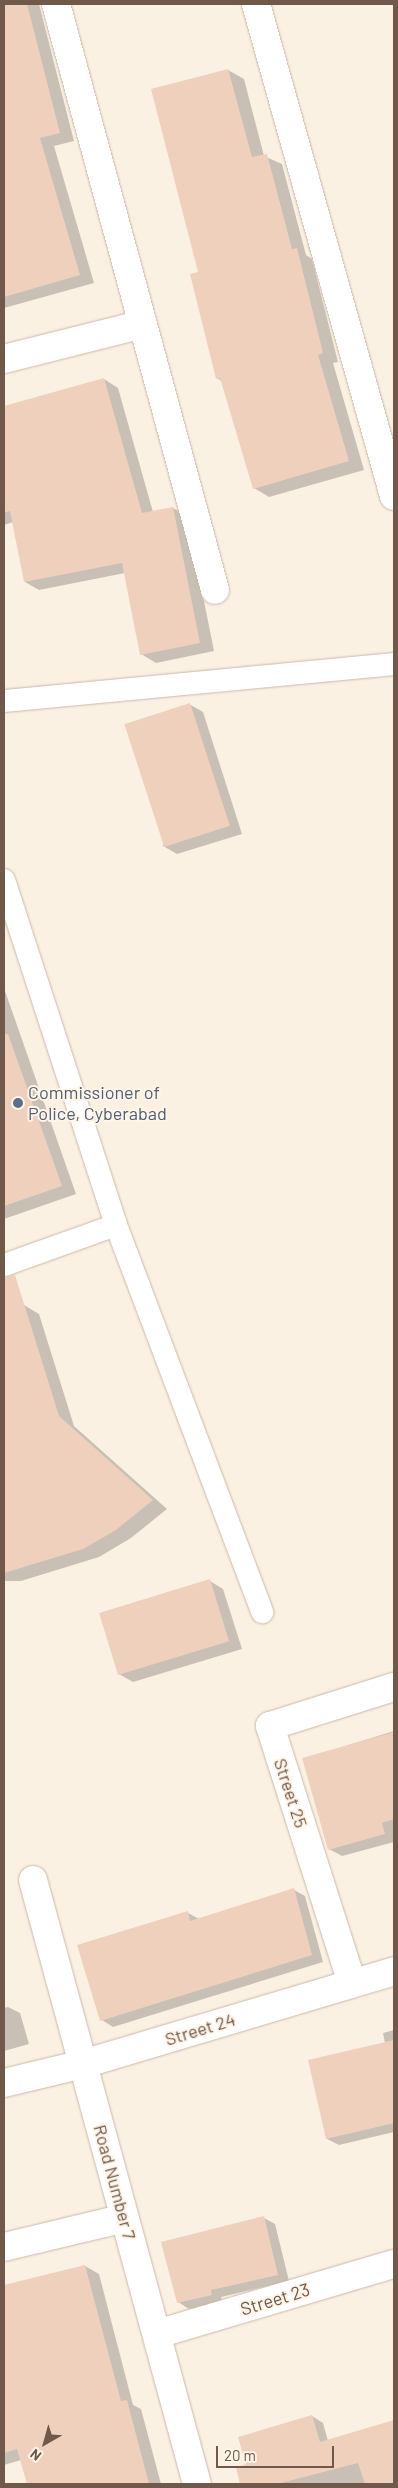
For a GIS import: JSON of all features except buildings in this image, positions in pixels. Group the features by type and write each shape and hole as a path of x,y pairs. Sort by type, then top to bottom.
{"street":[{"path":"56,4 215,590"},
{"path":"256,4 394,496"},
{"path":"4,360 143,324"},
{"name":"Street 25","path":"352,1983 270,1726 394,1687"},
{"name":"Road Number 7","path":"34,1880 197,2484"},
{"name":"Street 24","path":"4,2083 83,2064 394,1971"},
{"path":"4,2247 125,2218"},
{"name":"Street 23","path":"156,2334 394,2264"}],"lane":[{"path":"4,702 394,664"},
{"path":"4,880 116,1225 262,1612"},
{"path":"4,1265 116,1225"}],"place":[{"name":"Commissioner of Police, Cyberabad","path":"18,1103"}]}
